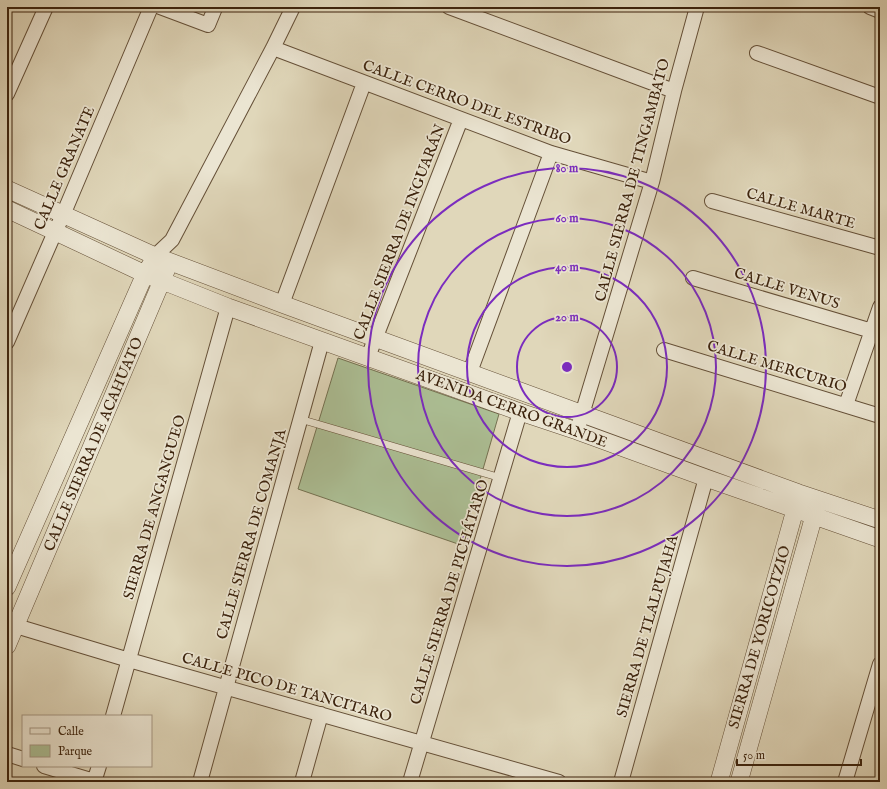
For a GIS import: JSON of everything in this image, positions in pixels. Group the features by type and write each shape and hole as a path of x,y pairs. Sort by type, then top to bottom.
{"street":[{"path":"7,94 46,7"},
{"name":"CALLE GRANATE","path":"7,342 63,215 151,7"},
{"path":"160,7 208,25 215,8 211,7"},
{"name":"CALLE SIERRA DE ACAHUATO","path":"7,587 145,274 162,259 293,7"},
{"path":"449,7 674,91"},
{"name":"CALLE SIERRA DE TINGAMBATO","path":"577,431 652,182 674,91 697,7"},
{"path":"870,7 880,11"},
{"name":"CALLE CERRO DEL ESTRIBO","path":"273,48 551,152 652,182"},
{"path":"757,53 880,97"},
{"path":"282,304 364,82"},
{"name":"CALLE SIERRA DE INGUARÁN","path":"368,357 461,119"},
{"path":"470,372 551,152"},
{"name":"AVENIDA CERRO GRANDE","path":"7,189 162,259 799,493 880,520"},
{"name":"CALLE MARTE","path":"712,201 880,248"},
{"name":"AVENIDA CERRO GRANDE","path":"7,209 145,274 228,307 880,539"},
{"name":"CALLE SIERRA DE ACAHUATO","path":"7,646 11,624 162,281 162,259"},
{"name":"CALLE VENUS","path":"693,278 872,331"},
{"name":"SIERRA DE ANGANGUEO","path":"113,715 228,307"},
{"path":"846,405 880,307"},
{"name":"CALLE SIERRA DE COMANJA","path":"200,782 322,340"},
{"name":"CALLE MERCURIO","path":"664,350 880,416"},
{"name":"CALLE SIERRA DE PICHÁTARO","path":"410,782 520,412"},
{"name":"SIERRA DE TLALPUJAHA","path":"621,782 706,478"},
{"name":"SIERRA DE YORICOTZIO","path":"719,782 799,493"},
{"path":"739,782 819,499"},
{"name":"CALLE PICO DE TANCITARO","path":"11,624 128,660 422,743 518,776 559,782"},
{"path":"845,782 880,664"},
{"path":"302,782 321,714"},
{"path":"7,754 22,759"},
{"path":"47,767 94,782 99,767"}],"lane":[{"path":"300,419 501,478"}],"green space":[{"path":"338,358 499,414 461,545 298,489"}]}
